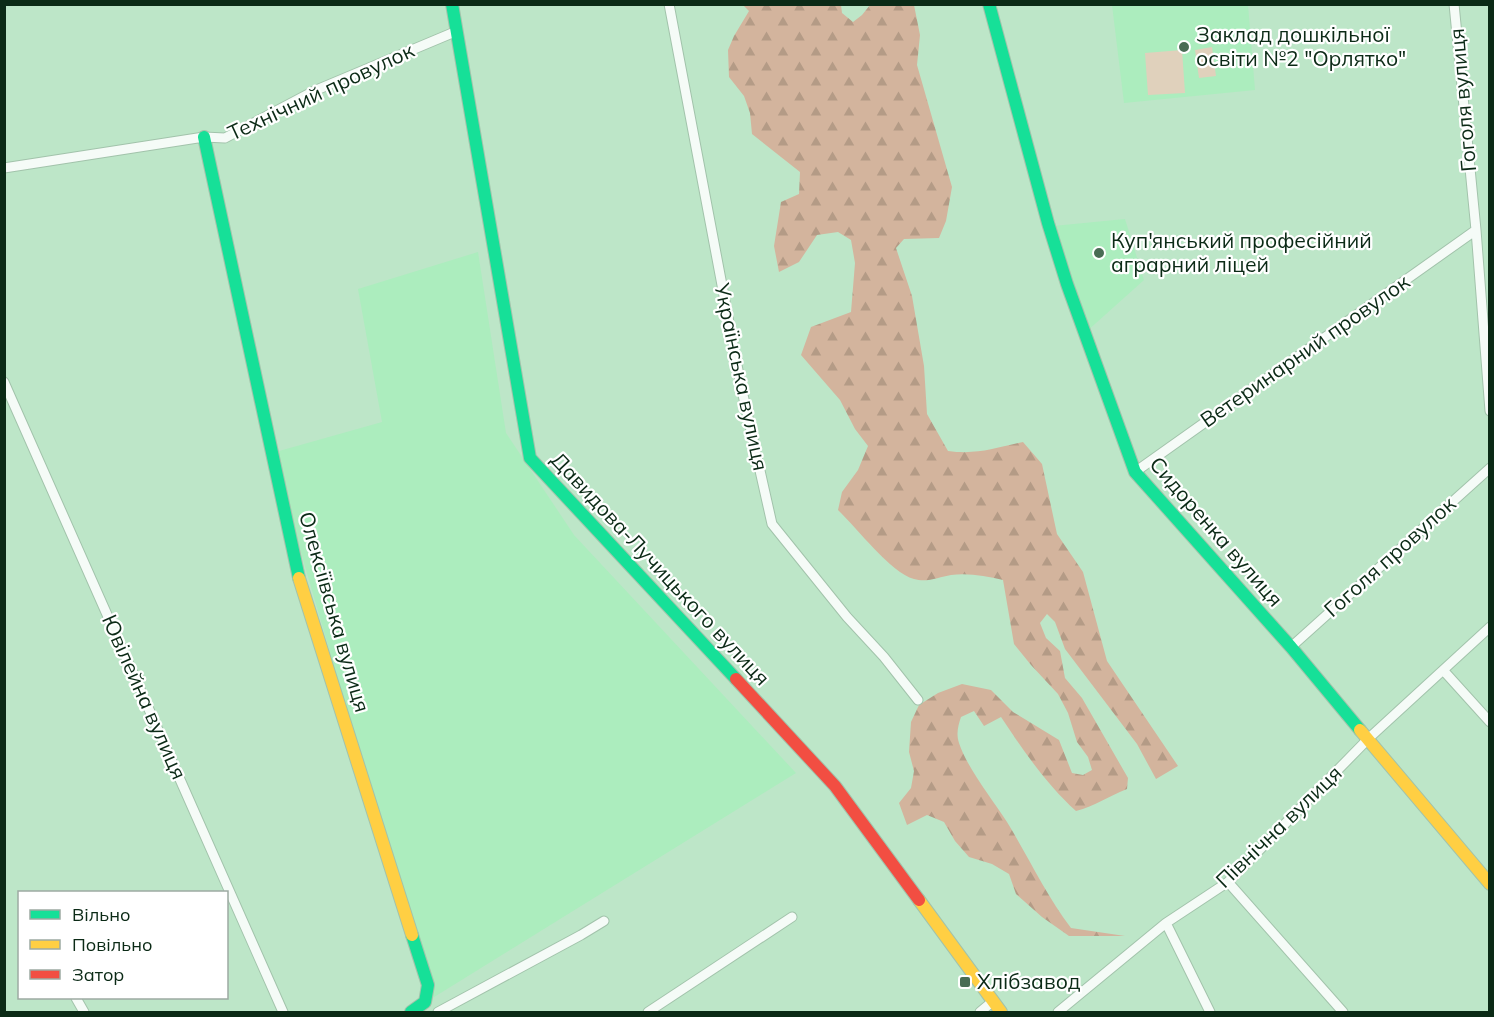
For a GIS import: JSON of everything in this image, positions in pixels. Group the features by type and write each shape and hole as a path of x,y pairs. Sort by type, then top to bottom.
{"street":[{"name":"Давидова-Лучицького вулиця","path":"452,4 530,458 835,786 1001,1012"},
{"name":"Українська вулиця","path":"669,4 741,386 772,524 918,700"},
{"name":"Сидоренка вулиця","path":"989,4 1048,223 1067,284 1135,472 1291,647 1490,884"},
{"name":"Гоголя вулиця","path":"1455,4 1490,411"},
{"name":"Технічний провулок","path":"4,168 204,137 225,138 314,91 457,31"},
{"name":"Олексіївська вулиця","path":"204,137 298,574 428,985 429,998 425,1005 411,1012"},
{"name":"Ветеринарний провулок","path":"1135,472 1476,230"},
{"path":"1477,249 1490,248"},
{"name":"Ювілейна вулиця","path":"4,382 283,1012"},
{"name":"Гоголя провулок","path":"1291,647 1490,468"},
{"name":"Північна вулиця","path":"1058,1012 1166,923 1228,882 1369,738 1490,627"},
{"path":"1443,670 1490,722"},
{"path":"1228,882 1343,1012"},
{"path":"648,1012 792,917"},
{"path":"438,1012 604,921"},
{"path":"1166,923 1210,1012"},
{"path":"980,1012 992,1002"}],"shaded area":[{"name":"Заклад дошкільної освіти №2 \"Орлятко\"","path":"1112,5 1248,5 1255,90 1124,103"},
{"path":"1212,47 1216,76 1199,78 1195,50"},
{"path":"1182,50 1185,93 1148,95 1145,53"},
{"name":"Куп'янський професійний аграрний ліцей","path":"1125,219 1144,280 1086,332 1053,226"},
{"path":"478,252 506,433 574,535 796,773 431,999 272,453 382,422 358,289"}],"green space":[{"path":"743,5 841,5 842,13 853,22 870,5 914,5 920,35 917,65 952,187 946,221 939,238 904,239 896,248 912,296 924,366 927,414 948,451 995,449 1023,442 1042,464 1057,534 1083,572 1107,661 1178,766 1156,779 1137,744 1065,649 1055,622 1047,614 1040,623 1046,638 1060,651 1065,678 1082,698 1128,778 1127,789 1076,811 1045,778 1001,717 984,726 974,711 961,717 958,740 974,773 1007,822 1071,928 1125,936 1069,936 1042,917 1016,894 1009,874 992,864 969,857 955,841 944,822 927,815 907,825 899,803 911,788 914,771 909,752 911,722 919,705 938,693 962,684 991,690 1013,712 1059,740 1072,773 1083,775 1092,770 1088,757 1077,742 1068,713 1058,694 1014,644 1003,580 964,574 928,580 914,579 905,575 885,559 838,510 842,492 858,470 868,446 855,429 840,400 801,355 811,327 851,312 855,263 851,240 838,232 817,235 799,262 779,272 774,246 781,202 799,194 800,172 752,134 750,113 744,96 729,77 728,50 749,11"}],"traffic: fast":[{"path":"452,4 530,458 736,679"},
{"path":"989,4 1048,223 1067,284 1135,472 1291,647 1360,730"},
{"path":"204,137 299,578"},
{"path":"411,1012 425,1002 428,985 412,935"}],"traffic: slow":[{"path":"299,578 412,935"},
{"path":"1360,730 1490,884"},
{"path":"919,900 1001,1012"}],"traffic: jam":[{"path":"736,679 835,786 919,900"}],"place":[{"name":"Заклад дошкільної освіти №2 \"Орлятко\"","path":"1184,47"},
{"name":"Куп'янський професійний аграрний ліцей","path":"1099,253"},
{"name":"Хлібзавод","path":"965,982"}]}
